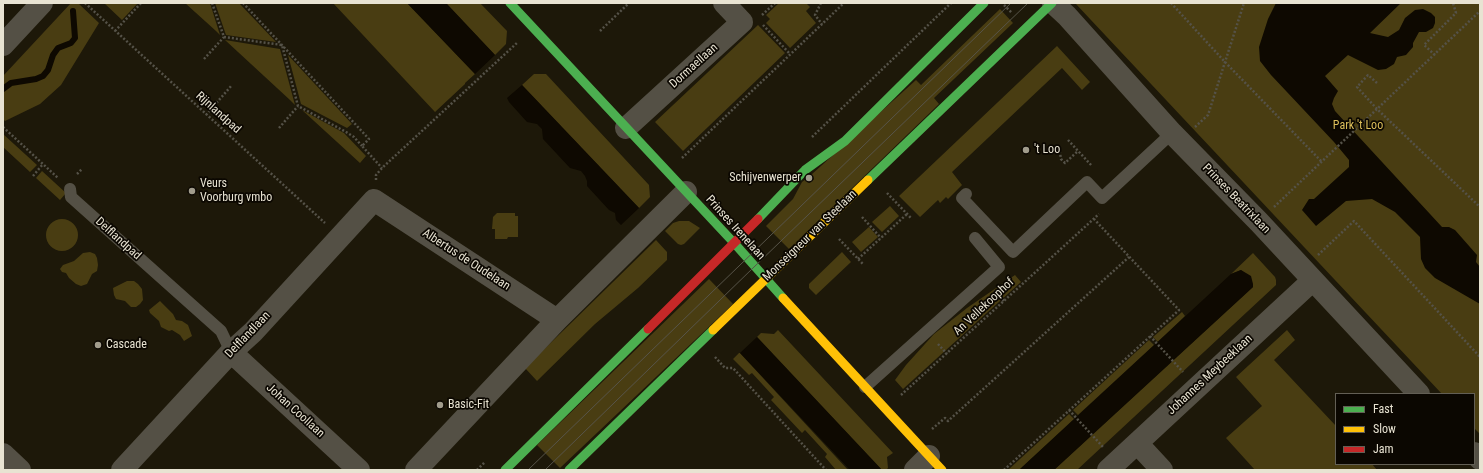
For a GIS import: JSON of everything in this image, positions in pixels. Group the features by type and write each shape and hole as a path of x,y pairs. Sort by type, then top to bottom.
{"main road":[{"name":"Prinses Irenelaan","path":"510,3 735,244 765,279 885,409 926,460"},
{"path":"505,470 735,244 805,170 845,141 984,3"},
{"name":"Monseigneur van Steelaan","path":"569,470 1052,3"}],"street":[{"path":"3,45 42,3"},
{"name":"Dormaellaan","path":"626,128 742,22 724,3"},
{"name":"Prinses Beatrixlaan","path":"1052,3 1067,16 1176,137 1259,222 1418,393"},
{"path":"416,470 557,320 686,192"},
{"name":"Delflandlaan","path":"122,470 231,352 253,332 374,200"},
{"name":"Albertus de Oudelaan","path":"374,200 557,320"},
{"name":"Johannes Meybeeklaan","path":"1108,470 1308,274"},
{"name":"Johan Coollaan","path":"231,352 359,470"},
{"path":"1137,443 1162,470"},
{"path":"3,454 20,470"}],"lane":[{"path":"966,194 962,198 1013,252 1087,182 1102,198 1176,137"},
{"name":"Delflandpad","path":"70,189 71,196 221,331 231,352"},
{"path":"865,387 1000,267 975,238"}],"path":[{"name":"Rijnlandpad","path":"85,3 340,236"},
{"path":"115,31 141,3"},
{"path":"212,3 224,37"},
{"path":"243,3 369,139 362,146"},
{"path":"600,31 629,3"},
{"path":"775,3 758,19 790,54"},
{"path":"820,3 814,15 822,24"},
{"path":"668,172 844,3"},
{"path":"808,140 950,3"},
{"path":"1171,3 1225,62 1322,162"},
{"path":"1176,137 1208,115 1244,3"},
{"path":"1435,55 1424,45 1456,13 1453,3"},
{"path":"1259,222 1364,120 1435,55 1480,11"},
{"path":"374,200 376,175 382,168 533,28"},
{"path":"224,37 282,45"},
{"path":"204,59 224,37"},
{"path":"282,45 298,106 354,137 382,168"},
{"path":"1377,83 1368,75 1357,87 1376,109 1480,207"},
{"path":"206,115 232,85"},
{"path":"279,128 298,106"},
{"path":"3,127 70,189"},
{"path":"1060,147 1061,159 1065,163 1078,151"},
{"path":"33,176 43,164"},
{"path":"887,193 911,218"},
{"path":"858,259 907,214"},
{"path":"862,217 881,238"},
{"name":"An Vellekoophof","path":"885,409 1094,219 1129,257"},
{"path":"1308,274 1354,221 1480,356"},
{"path":"840,239 863,264"},
{"path":"926,460 945,418 948,421 1129,257 1179,310 1004,470"},
{"path":"1150,336 1172,360"},
{"path":"713,356 725,368 733,368 826,470"},
{"path":"1069,410 1092,435"}],"green space":[{"path":"71,3 78,3 99,23 61,85 40,104 5,121 3,119 3,76"},
{"path":"104,3 138,3 122,20"},
{"path":"185,3 210,3 220,35 216,31"},
{"path":"215,3 239,3 276,42 226,35"},
{"path":"333,3 407,3 475,74 435,112"},
{"path":"446,3 480,3 507,31 506,44 495,55"},
{"path":"779,3 806,3 810,7 806,11 816,23 790,48 766,23 770,19 766,15"},
{"name":"Park 't Loo","path":"1075,3 1480,3 1480,434 1475,429 1475,393 1441,393"},
{"path":"1000,9 1013,23 934,98 939,104 789,249 766,226 793,199 802,182 806,179 809,183 814,179 811,175 916,80 921,85"},
{"path":"758,25 785,53 683,151 655,122"},
{"path":"225,40 280,49 295,105 290,100"},
{"path":"1057,46 1090,82 1082,90 1062,68 952,172 962,185 948,199 946,197 940,203 938,200 920,217 899,196"},
{"path":"288,55 352,124 347,128 301,104"},
{"path":"534,74 546,74 649,185 650,197 639,208 522,85"},
{"path":"302,110 344,133 366,156 360,163"},
{"path":"3,134 37,165 30,172 3,147"},
{"path":"42,171 66,193 60,200 36,178"},
{"path":"890,206 899,216 882,232 872,222"},
{"path":"497,213 515,213 515,216 518,216 518,237 495,239 495,229 492,229 493,217"},
{"path":"59,219 65,219 74,223 78,235 74,247 65,251 59,251 50,247 46,238 46,232 50,223"},
{"path":"679,221 689,221 700,228 684,244 681,245 678,244 665,231 673,223"},
{"path":"869,227 878,237 861,252 852,242"},
{"path":"656,240 667,252 667,260 638,288 595,324 537,381 525,368"},
{"path":"90,252 95,254 97,258 97,271 92,274 87,284 81,286 76,284 60,269 63,265 74,261 83,253"},
{"path":"842,252 851,262 816,295 809,288 809,284"},
{"path":"1253,253 1275,277 1276,285 1077,470 1054,470 1253,287 1241,270 1231,274"},
{"path":"1015,275 1021,282 903,389 895,380 906,365 934,334 967,308"},
{"path":"709,279 733,304 560,468 537,445"},
{"path":"127,281 134,281 142,289 143,300 136,307 131,307 125,301 116,299 114,295 113,288"},
{"path":"160,301 173,314 176,320 182,321 188,325 192,336 184,341 180,335 172,330 169,331 161,327 159,321 150,313 149,310"},
{"path":"1182,312 1185,316 1158,342 1153,337"},
{"path":"778,330 893,453 887,457 888,468 886,470 882,470 757,337 761,333 774,334"},
{"path":"1287,330 1295,340 1274,360 1335,425 1335,465 1373,465 1377,470 1255,470 1226,438 1262,406 1236,377"},
{"path":"1149,340 1154,345 1078,415 1073,410"},
{"path":"739,353 848,470 836,470 825,457 827,454 805,430 802,433 771,400 774,397 752,373 749,375 733,359"},
{"path":"1069,414 1074,419 1019,470 1008,470"}],"shaded area":[{"path":"407,3 446,3 495,55 475,74"},
{"path":"1276,3 1401,3 1370,33 1388,37 1399,30 1405,18 1415,10 1423,9 1435,17 1433,28 1426,32 1419,32 1413,43 1413,47 1406,55 1397,57 1394,64 1386,69 1378,70 1348,55 1325,76 1338,91 1332,104 1335,111 1442,227 1449,227 1455,230 1477,255 1476,262 1480,267 1480,304 1435,278 1425,268 1421,259 1420,237 1395,212 1372,199 1346,201 1316,226 1302,210 1309,199 1314,199 1349,167 1349,160 1260,61 1259,47 1268,19"},
{"path":"522,85 639,208 621,225 616,220 615,213 609,210 587,186 585,176 581,171 570,168 543,139 542,129 537,124 527,122 509,102 507,98"},
{"path":"1241,270 1251,276 1253,287 1054,470 1019,470 1231,274"},
{"path":"757,337 882,470 850,470 740,353"}],"waterway":[{"path":"3,89 11,83 36,79 43,76 48,70 53,55 58,48 71,43 75,38 73,11"}],"tram line":[{"path":"528,470 1011,3"},
{"path":"545,470 1028,3"}],"traffic: fast":[{"path":"510,3 735,244 783,298"},
{"path":"758,219 805,170 845,141 984,3"},
{"path":"868,180 1052,3"},
{"path":"505,470 648,329"},
{"path":"569,470 713,330"}],"traffic: slow":[{"path":"713,330 868,180"},
{"path":"783,298 942,470"}],"traffic: jam":[{"path":"648,329 758,219"}],"place":[{"name":"'t Loo","path":"1026,150"},
{"name":"Schijvenwerper","path":"809,178"},
{"name":"Veurs Voorburg vmbo","path":"192,191"},
{"name":"Cascade","path":"98,345"},
{"name":"Basic-Fit","path":"440,405"}]}
